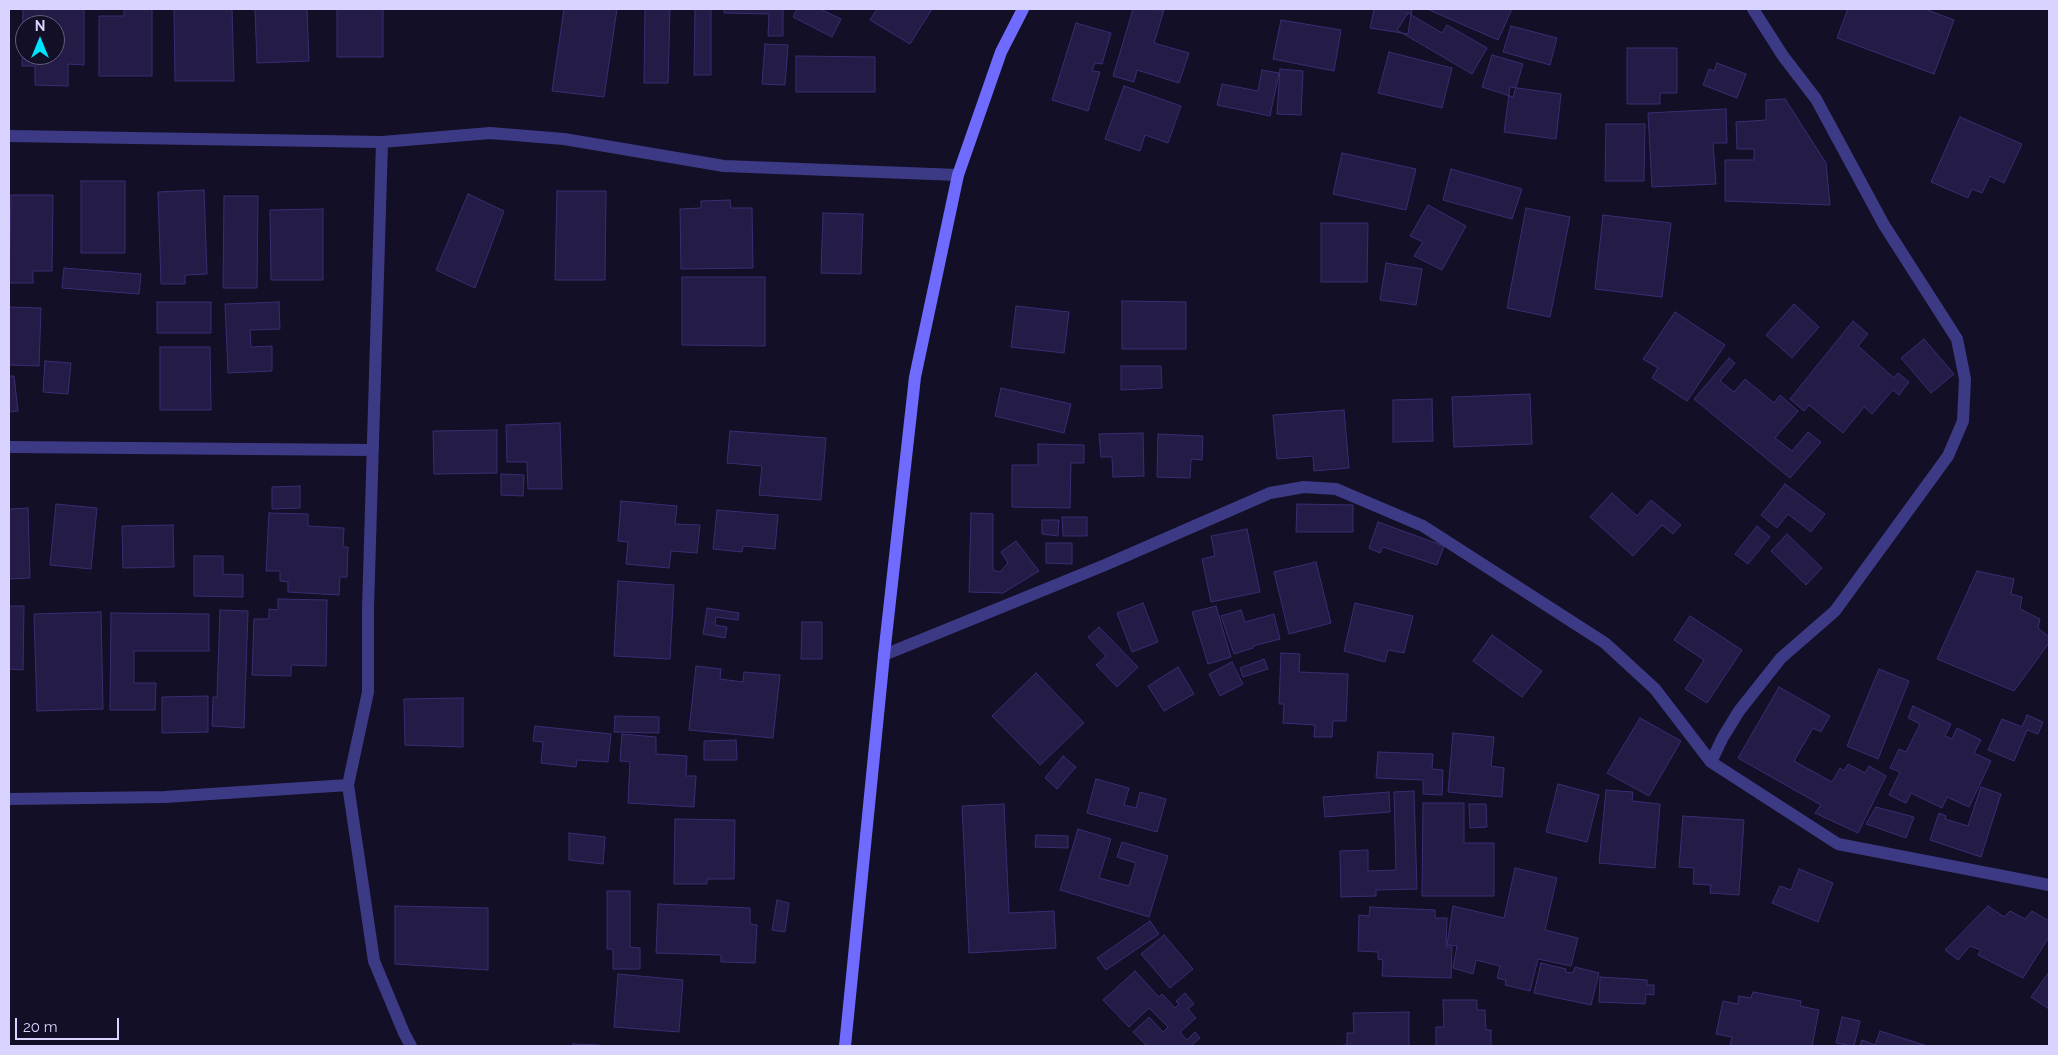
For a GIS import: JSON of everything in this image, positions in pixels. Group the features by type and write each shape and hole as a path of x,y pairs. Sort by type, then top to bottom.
{"main road":[{"path":"845,1046 884,655 915,377 958,175 1001,52 1023,9"}],"street":[{"path":"1711,762 1723,737 1739,712 1781,658 1835,611 1948,456 1963,421 1964,404 1965,379 1956,339 1884,225 1816,99 1783,56 1753,9"},
{"path":"9,136 382,142 490,133 564,139 724,166 958,175"},
{"path":"382,142 368,608 368,692 348,785 374,961 411,1046"},
{"path":"9,447 373,450"},
{"path":"884,655 1104,565 1270,493 1304,487 1336,489 1423,526 1605,643 1655,689 1711,762 1838,844 2049,885"},
{"path":"9,799 165,797 348,785"}],"building":[{"path":"23,9 84,9 84,65 68,64 68,86 35,85 35,66 22,65 65,65 65,15 23,15"},
{"path":"124,9 152,9 152,76 99,76 99,16 124,16"},
{"path":"174,9 232,9 234,81 175,81"},
{"path":"255,9 307,9 309,61 257,63"},
{"path":"337,9 383,9 383,57 337,57"},
{"path":"564,9 617,9 604,97 552,91"},
{"path":"645,9 670,9 668,83 644,83"},
{"path":"695,9 711,9 711,75 694,75"},
{"path":"724,9 783,9 783,36 768,36 769,14 724,13"},
{"path":"797,9 820,9 841,19 832,37 793,17"},
{"path":"877,9 932,9 910,44 870,20"},
{"path":"1133,9 1164,10 1154,43 1189,53 1179,83 1137,70 1134,82 1113,76"},
{"path":"1374,9 1412,9 1408,34 1370,28"},
{"path":"1427,9 1512,9 1498,40"},
{"path":"1848,9 1925,9 1954,20 1934,74 1837,38"},
{"path":"1408,13 1442,33 1447,25 1487,48 1472,74 1397,30"},
{"path":"1281,20 1341,30 1334,71 1273,59"},
{"path":"1076,23 1111,33 1102,64 1095,63 1092,71 1100,72 1088,111 1052,100"},
{"path":"1511,26 1557,38 1550,65 1503,52"},
{"path":"765,44 788,45 785,85 762,84"},
{"path":"1627,48 1677,48 1677,93 1660,93 1660,104 1627,104"},
{"path":"1389,52 1452,68 1442,108 1378,93"},
{"path":"1492,55 1523,64 1513,97 1482,87"},
{"path":"796,56 875,57 875,92 796,92"},
{"path":"1717,63 1746,74 1737,98 1703,85 1709,69 1714,71"},
{"path":"1280,69 1303,71 1301,115 1277,114"},
{"path":"1262,70 1279,73 1270,116 1217,105 1222,84 1258,91"},
{"path":"1124,86 1181,106 1168,143 1145,135 1140,151 1105,139"},
{"path":"1510,87 1561,94 1556,139 1504,132"},
{"path":"1785,99 1826,163 1830,205 1725,201 1725,160 1754,160 1754,149 1737,149 1736,122 1766,120 1766,100"},
{"path":"1726,109 1727,143 1713,143 1716,184 1652,187 1648,113"},
{"path":"1960,117 2022,144 2004,183 1990,176 1982,193 1972,189 1968,198 1931,182"},
{"path":"1606,124 1645,124 1644,181 1605,181"},
{"path":"1342,153 1416,169 1406,210 1333,194"},
{"path":"1451,169 1522,189 1512,219 1443,200"},
{"path":"81,181 125,181 125,253 81,253"},
{"path":"204,190 207,274 185,275 185,284 161,284 158,192"},
{"path":"557,191 606,191 605,280 555,280"},
{"path":"468,194 504,211 475,288 436,270"},
{"path":"11,195 53,195 52,271 33,271 33,283 9,283"},
{"path":"224,196 258,196 257,288 223,288"},
{"path":"730,200 731,208 752,208 753,268 681,269 680,209 701,208 701,201"},
{"path":"1428,205 1466,226 1442,270 1414,256 1423,242 1410,236"},
{"path":"1526,208 1570,217 1550,317 1507,308"},
{"path":"323,209 323,280 271,280 270,210"},
{"path":"823,213 863,214 861,274 821,273"},
{"path":"1603,215 1671,223 1662,297 1595,289"},
{"path":"1321,223 1368,223 1367,282 1321,282"},
{"path":"1386,263 1422,269 1416,305 1380,300"},
{"path":"64,268 141,274 139,294 62,288"},
{"path":"682,277 765,277 765,346 682,345"},
{"path":"1122,301 1186,302 1186,349 1122,349"},
{"path":"157,302 211,302 211,333 157,333"},
{"path":"279,302 280,329 250,330 251,347 272,346 272,371 228,373 225,304"},
{"path":"1794,304 1819,327 1792,358 1766,335"},
{"path":"1016,306 1069,312 1064,353 1011,347"},
{"path":"9,307 41,308 39,366 9,365"},
{"path":"1675,312 1725,345 1687,401 1652,378 1658,368 1643,359"},
{"path":"1853,321 1868,334 1858,346 1894,378 1898,373 1909,382 1899,395 1893,390 1872,414 1864,407 1843,433 1809,405 1804,411 1790,399"},
{"path":"1924,339 1954,374 1931,393 1901,358"},
{"path":"160,347 210,347 211,410 160,410"},
{"path":"1729,358 1735,363 1720,381 1734,392 1745,379 1774,403 1780,395 1798,411 1775,438 1792,451 1808,432 1821,442 1790,478 1694,399"},
{"path":"45,361 71,363 68,394 43,392"},
{"path":"1121,366 1161,366 1162,388 1121,390"},
{"path":"9,376 14,376 18,411 9,412"},
{"path":"1001,388 1071,404 1064,433 995,416"},
{"path":"1530,394 1532,444 1454,447 1452,397"},
{"path":"1432,399 1433,441 1393,442 1393,400"},
{"path":"1344,410 1349,468 1314,471 1313,456 1277,459 1273,415"},
{"path":"560,423 562,489 528,489 527,462 507,462 506,425"},
{"path":"497,430 497,473 434,474 433,431"},
{"path":"730,431 826,438 821,500 759,495 762,466 727,463"},
{"path":"1143,433 1144,476 1113,477 1112,457 1101,457 1099,434"},
{"path":"1158,434 1203,436 1202,460 1191,459 1190,478 1157,477"},
{"path":"1038,444 1084,445 1084,463 1071,463 1070,508 1012,507 1012,465 1038,465"},
{"path":"501,474 524,475 523,496 501,495"},
{"path":"1785,484 1825,514 1811,532 1788,514 1777,528 1761,515"},
{"path":"300,486 300,508 272,509 272,487"},
{"path":"1612,493 1637,516 1651,500 1681,525 1673,534 1662,525 1633,556 1590,517"},
{"path":"621,501 677,506 675,524 700,525 697,553 671,551 669,568 626,564 628,542 618,541"},
{"path":"56,504 97,508 91,569 50,565"},
{"path":"1297,504 1353,505 1353,532 1296,532"},
{"path":"28,508 30,578 9,579 9,509"},
{"path":"717,510 778,515 775,549 743,546 742,552 713,549"},
{"path":"269,513 308,514 308,526 344,528 343,547 348,547 347,577 340,577 339,595 288,592 288,582 280,581 280,571 266,571"},
{"path":"971,513 993,514 993,570 1000,572 1008,563 1001,552 1016,541 1039,571 1003,593 969,592"},
{"path":"1062,517 1087,517 1087,536 1063,536"},
{"path":"1042,520 1059,520 1058,536 1042,534"},
{"path":"1378,522 1444,546 1437,565 1383,547 1380,553 1369,548"},
{"path":"173,525 174,567 123,568 122,526"},
{"path":"1757,526 1770,537 1748,564 1735,554"},
{"path":"1247,529 1260,592 1211,602 1202,559 1215,556 1211,536"},
{"path":"1787,534 1822,568 1806,585 1771,551"},
{"path":"1046,543 1072,543 1072,564 1046,563"},
{"path":"194,556 223,556 223,574 243,575 243,597 194,596"},
{"path":"1316,562 1331,623 1289,634 1274,572"},
{"path":"1977,571 2014,579 2011,594 2022,597 2020,609 2040,619 2038,628 2049,637 2049,643 2014,691 1937,659"},
{"path":"618,581 674,585 670,659 614,656"},
{"path":"278,599 327,600 326,666 291,665 291,676 252,675 254,619 269,619 269,609 278,610"},
{"path":"1143,603 1158,642 1132,652 1117,613"},
{"path":"1355,603 1413,616 1404,653 1388,650 1385,662 1344,651"},
{"path":"9,606 24,606 23,670 9,669"},
{"path":"1216,606 1231,657 1208,664 1192,612"},
{"path":"707,608 739,613 738,620 716,617 715,625 727,627 725,638 703,634"},
{"path":"220,610 248,611 244,728 212,726 213,697 217,697"},
{"path":"1241,610 1245,622 1274,614 1280,639 1253,646 1253,648 1234,654 1221,616"},
{"path":"101,612 103,709 37,711 34,614"},
{"path":"111,613 209,614 209,651 134,651 134,683 156,683 155,710 110,710"},
{"path":"1690,616 1742,650 1707,703 1685,689 1704,660 1674,640"},
{"path":"802,622 822,622 822,659 801,659"},
{"path":"1099,627 1138,667 1117,687 1096,665 1106,656 1088,637"},
{"path":"1492,635 1542,671 1522,697 1473,661"},
{"path":"1281,653 1300,654 1299,672 1348,674 1346,721 1333,721 1332,737 1314,737 1315,725 1283,723 1284,704 1279,704"},
{"path":"1264,659 1268,669 1243,677 1240,668"},
{"path":"1232,662 1243,684 1220,696 1209,674"},
{"path":"696,666 721,669 720,679 743,682 744,672 780,675 773,738 689,730"},
{"path":"1178,667 1194,694 1164,711 1148,686"},
{"path":"1879,669 1909,681 1878,759 1847,746"},
{"path":"1036,673 1084,723 1040,765 992,716"},
{"path":"1779,687 1830,716 1821,732 1813,728 1794,761 1832,782 1840,768 1844,771 1848,764 1865,773 1869,766 1886,776 1858,833 1815,813 1821,805 1738,758"},
{"path":"208,696 208,732 162,733 162,697"},
{"path":"463,698 463,747 405,745 404,699"},
{"path":"1913,706 1951,724 1945,736 1952,739 1957,728 1981,740 1974,753 1991,761 1969,807 1947,797 1942,808 1911,793 1906,803 1889,795 1900,772 1890,768 1899,749 1906,752 1920,724 1908,718"},
{"path":"2027,715 2043,722 2038,734 2027,730 2014,761 1988,750 2002,719 2022,727"},
{"path":"615,716 659,717 659,733 614,732"},
{"path":"1640,718 1681,741 1649,796 1607,773"},
{"path":"535,726 611,734 608,762 577,760 576,767 541,763 543,742 533,741"},
{"path":"1453,733 1494,737 1491,766 1504,768 1502,797 1448,792"},
{"path":"622,734 656,737 656,754 687,756 686,776 696,776 694,807 628,803 630,762 620,761"},
{"path":"736,740 737,760 704,760 704,741"},
{"path":"1378,752 1433,754 1432,769 1443,770 1442,795 1423,794 1423,780 1376,778"},
{"path":"1063,756 1076,767 1057,789 1045,778"},
{"path":"1096,779 1129,788 1124,805 1136,808 1140,792 1166,799 1157,832 1087,813"},
{"path":"1558,784 1599,795 1587,842 1546,832"},
{"path":"1981,787 2001,794 1981,857 1930,840 1939,813 1946,816 1945,819 1968,826"},
{"path":"1606,790 1633,792 1632,801 1660,804 1655,868 1599,863"},
{"path":"1414,791 1417,889 1376,890 1376,896 1341,897 1340,851 1368,850 1368,871 1396,870 1394,792"},
{"path":"1389,792 1390,812 1325,817 1323,797"},
{"path":"1423,803 1464,803 1464,843 1494,843 1494,896 1422,896"},
{"path":"1004,804 1009,913 1054,911 1056,948 969,953 962,806"},
{"path":"1469,804 1486,804 1487,827 1470,828"},
{"path":"1876,807 1914,817 1906,838 1866,824"},
{"path":"1683,816 1744,820 1739,895 1710,893 1711,885 1693,884 1694,868 1679,867"},
{"path":"675,819 735,820 734,879 707,879 707,884 674,884"},
{"path":"1078,829 1111,839 1099,878 1129,886 1136,863 1117,857 1122,842 1168,856 1149,917 1060,890"},
{"path":"569,833 605,837 603,864 569,860"},
{"path":"1036,835 1068,836 1068,848 1035,847"},
{"path":"1515,868 1557,878 1545,930 1578,938 1571,966 1538,959 1530,991 1505,985 1506,980 1497,978 1500,966 1476,960 1473,974 1453,968 1457,946 1447,945 1453,906 1504,918"},
{"path":"1799,869 1833,883 1818,922 1772,903 1780,886 1791,890"},
{"path":"607,891 630,891 630,947 640,948 640,969 613,969 613,949 607,949"},
{"path":"777,900 789,903 785,932 772,930"},
{"path":"658,904 750,908 750,924 757,925 755,963 721,962 721,955 656,953"},
{"path":"395,906 488,908 488,970 395,964"},
{"path":"1988,906 2004,917 2010,911 2025,919 2032,911 2049,921 2049,937 2023,978 1978,955 1981,950 1970,946 1958,960 1945,950"},
{"path":"1370,907 1435,910 1435,918 1447,918 1446,947 1452,947 1451,978 1382,976 1383,960 1378,959 1378,952 1358,951 1359,915 1369,916"},
{"path":"1150,921 1159,934 1106,970 1097,958"},
{"path":"1164,935 1193,969 1170,988 1141,954"},
{"path":"1541,963 1566,969 1565,972 1573,973 1575,967 1599,973 1591,1005 1534,993"},
{"path":"1135,971 1159,997 1162,994 1175,1008 1179,1004 1176,1001 1185,993 1194,1004 1188,1009 1196,1018 1180,1032 1187,1040 1195,1032 1200,1038 1191,1046 1147,1046 1133,1032 1149,1017 1163,1032 1168,1027 1149,1008 1129,1027 1103,1000"},
{"path":"2049,972 2049,1009 2031,997"},
{"path":"618,974 683,980 679,1032 614,1027"},
{"path":"1600,977 1647,980 1647,985 1654,985 1654,995 1646,994 1645,1004 1599,1002"},
{"path":"1753,992 1801,1001 1800,1006 1819,1010 1812,1046 1730,1046 1732,1037 1716,1034 1723,1001 1738,1004 1739,996 1751,998"},
{"path":"1443,1000 1477,1000 1477,1010 1485,1010 1486,1030 1491,1030 1491,1046 1431,1046 1436,1045 1436,1027 1444,1027"},
{"path":"1409,1012 1409,1046 1334,1046 1347,1045 1347,1033 1354,1033 1353,1013"},
{"path":"1842,1017 1860,1021 1854,1046 1836,1043"},
{"path":"1880,1031 1927,1046 1860,1046 1862,1040 1875,1045"},
{"path":"573,1044 599,1045 599,1046 573,1046"}]}
